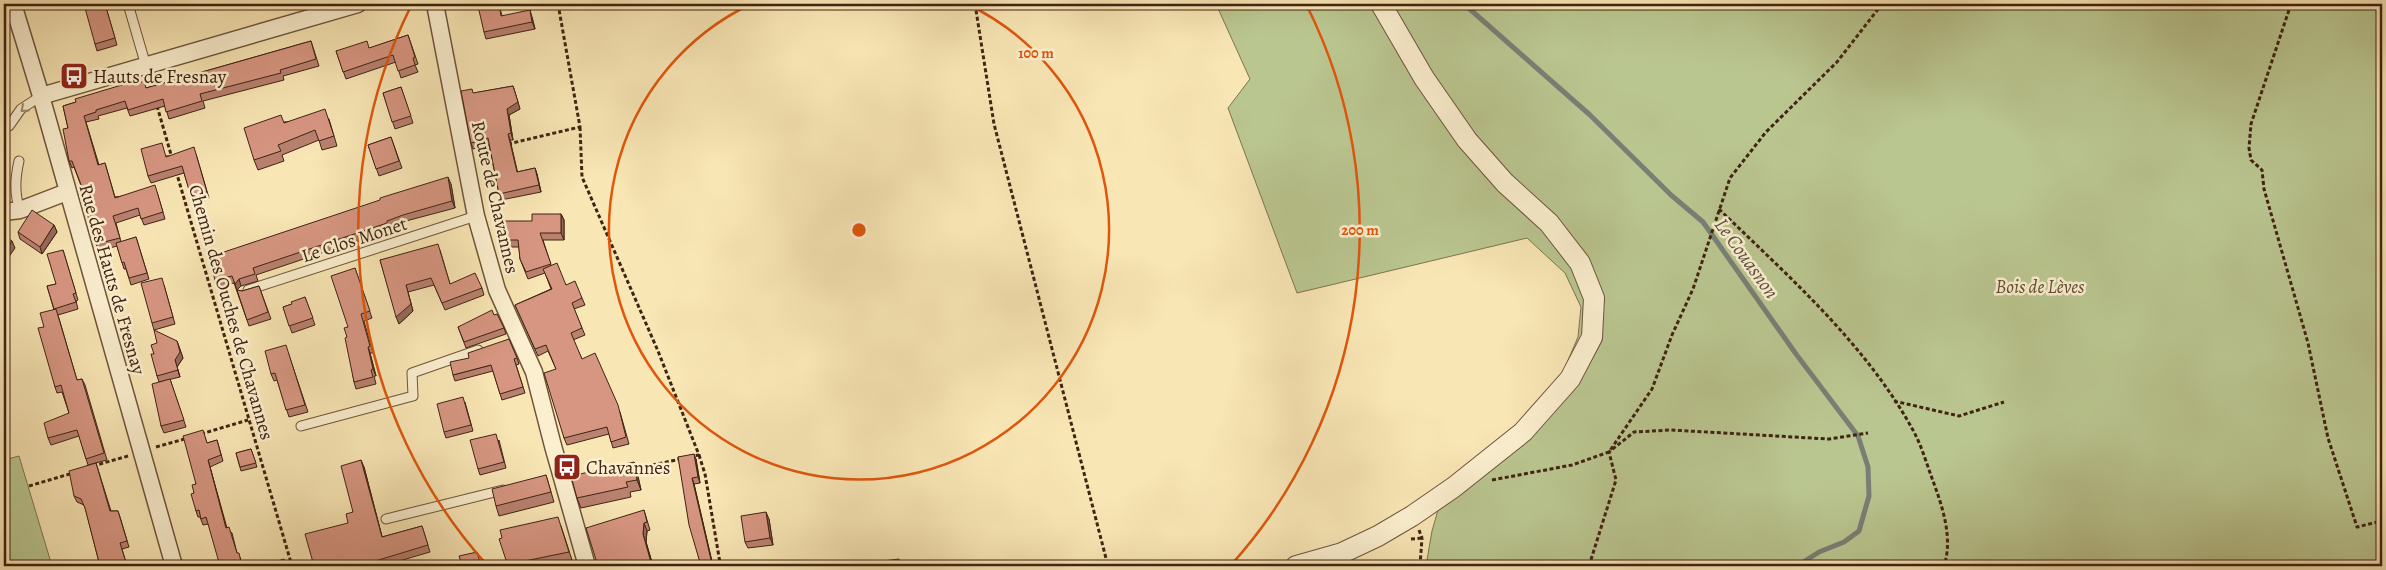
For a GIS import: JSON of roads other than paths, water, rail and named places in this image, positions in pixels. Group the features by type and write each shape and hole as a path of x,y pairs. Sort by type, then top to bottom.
{"street":[{"name":"Rue des Hauts de Fresnay","path":"13,4 41,96 174,566"},
{"path":"41,96 358,4"},
{"name":"Route de Chavannes","path":"435,4 476,216 497,290 514,338 534,372 557,476 588,566"},
{"path":"1296,566 1342,553 1412,516 1454,487 1523,432 1570,379 1592,337 1594,298 1580,263 1549,223 1505,183 1467,140 1424,78 1381,4"},
{"path":"12,211 67,192"}],"lane":[{"path":"128,4 146,66"},
{"path":"9,126 21,109 41,96"},
{"path":"12,211 16,199 16,176 19,161"},
{"name":"Le Clos Monet","path":"242,292 476,216"},
{"path":"302,426 413,396 412,373 483,349"},
{"path":"386,519 515,487"}],"waterway":[{"name":"Le Couasnon","path":"1464,4 1590,115 1671,195 1703,222 1796,354 1858,436 1868,467 1869,496 1859,531 1844,542 1819,552 1797,566"}],"place":[{"name":"Hauts de Fresnay","path":"74,76"},
{"name":"Chavannes","path":"567,467"}],"park label":[{"name":"Bois de Lèves","path":"2040,286"}]}
